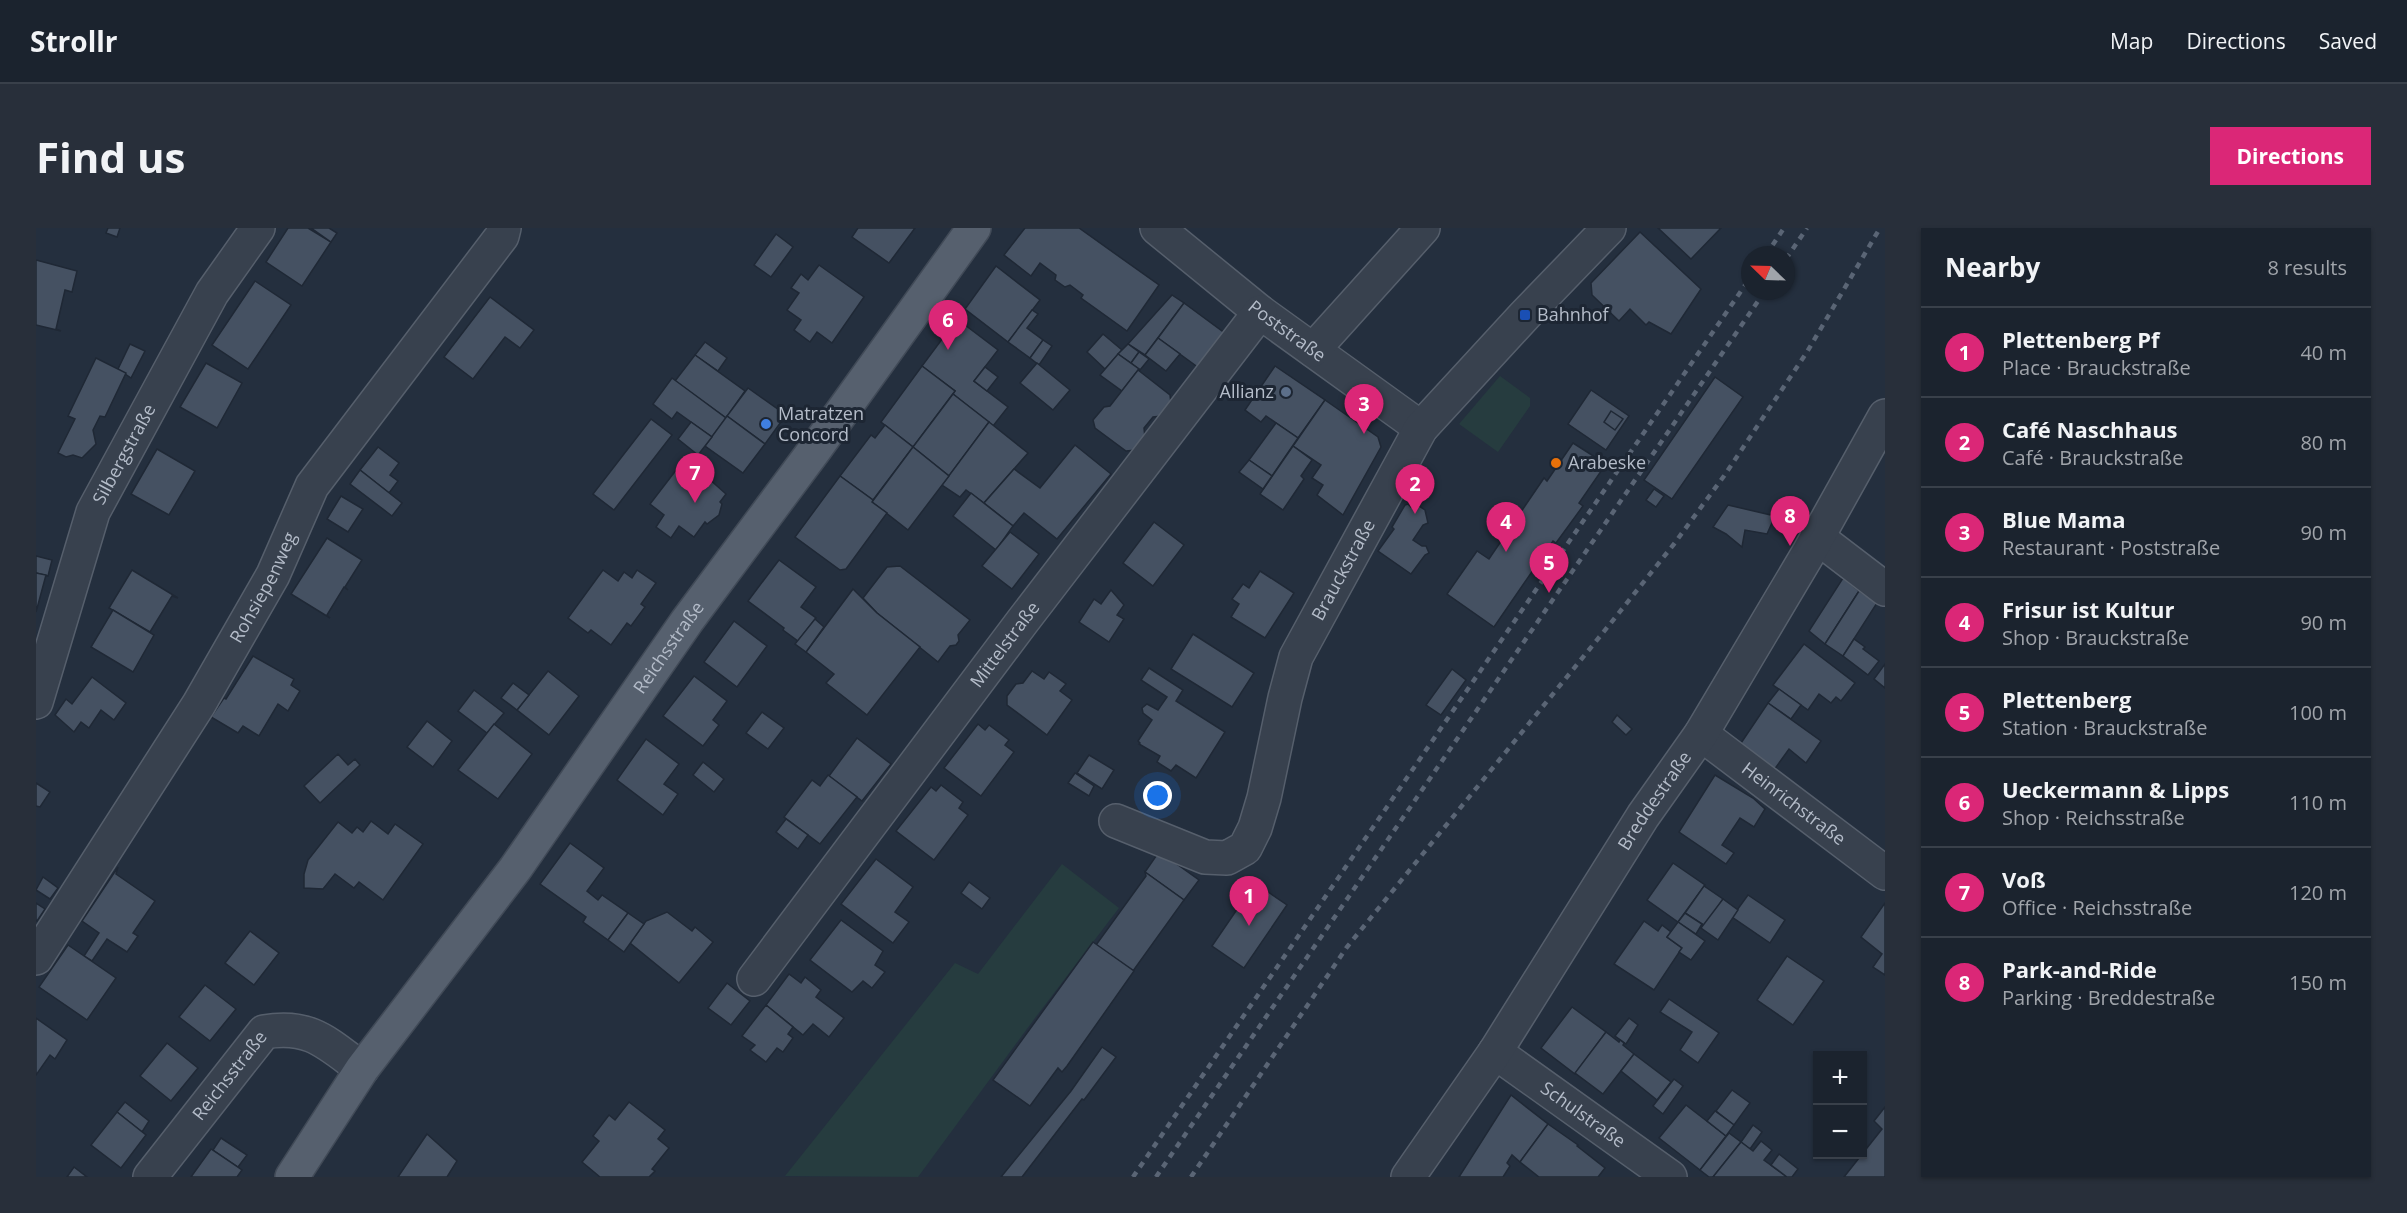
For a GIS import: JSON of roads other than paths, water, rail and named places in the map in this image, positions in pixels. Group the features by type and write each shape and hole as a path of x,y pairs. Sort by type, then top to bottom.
{"main road":[{"name":"Reichsstraße","path":"292,1177 362,1069 515,869 687,621 816,448 974,228"}],"street":[{"name":"Silbergstraße","path":"36,702 93,512 212,293 258,228"},
{"name":"Rohsiepenweg","path":"36,958 199,704 273,575 312,486 502,236 504,228"},
{"name":"Poststraße","path":"1157,228 1260,312 1421,428"},
{"path":"1313,350 1423,228"},
{"name":"Brauckstraße","path":"1116,821 1205,857 1227,858 1245,848 1255,828 1264,798 1296,657 1421,428 1603,230"},
{"name":"Mittelstraße","path":"754,979 1008,641 1260,312"},
{"name":"Breddestraße","path":"1408,1177 1495,1052 1644,816 1701,734 1885,416"},
{"path":"1817,537 1885,589"},
{"name":"Heinrichstraße","path":"1701,734 1885,873"},
{"name":"Reichsstraße","path":"150,1177 264,1032 283,1029 319,1037 362,1069"},
{"name":"Schulstraße","path":"1495,1052 1670,1177"}],"railway":[{"path":"1772,246 1784,228"},
{"path":"1795,246 1807,228"},
{"path":"1191,1177 1347,947 1610,624 1674,544 1724,476 1807,352 1880,228"},
{"path":"1133,1177 1741,291"},
{"path":"1156,1177 1759,300"}],"place":[{"name":"Bahnhof","path":"1525,315"},
{"name":"Ueckermann & Lipps","path":"948,350"},
{"name":"Allianz","path":"1286,392"},
{"name":"Matratzen Concord","path":"766,424"},
{"name":"Blue Mama","path":"1364,434"},
{"name":"Arabeske","path":"1556,463"},
{"name":"Voß","path":"695,503"},
{"name":"Café Naschhaus","path":"1415,514"},
{"name":"Park-and-Ride","path":"1790,546"},
{"name":"Frisur ist Kultur","path":"1506,552"},
{"name":"Plettenberg","path":"1549,593"},
{"name":"Plettenberg Pf","path":"1249,926"}]}
